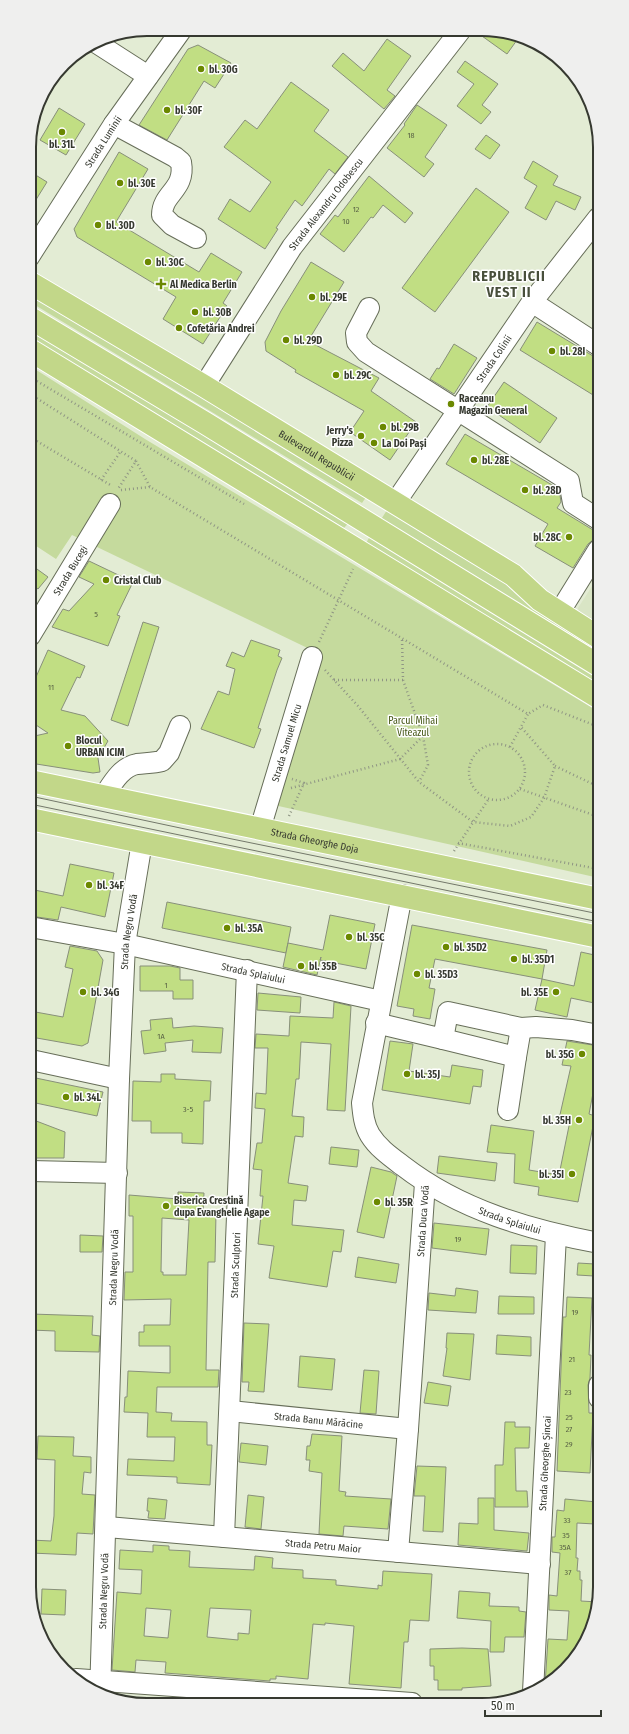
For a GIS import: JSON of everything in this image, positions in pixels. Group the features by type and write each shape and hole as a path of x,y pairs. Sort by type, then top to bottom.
{"main road":[{"name":"Bulevardul Republicii","path":"36,286 514,575 540,600 593,634"},
{"path":"36,322 205,423 593,662"},
{"path":"36,354 593,694"},
{"name":"Strada Gheorghe Doja","path":"36,782 593,898"},
{"path":"36,820 593,936"}],"street":[{"name":"Strada Luminii","path":"36,246 114,124 177,36"},
{"name":"Strada Alexandru Odobescu","path":"204,386 292,247 456,36"},
{"path":"101,46 148,76"},
{"path":"114,124 175,157 181,162 182,176 162,207 162,215 172,225 196,238"},
{"name":"Strada Colinii","path":"395,503 532,302 593,224"},
{"path":"532,302 593,342"},
{"path":"368,308 356,333 357,342 366,352 569,481 573,503 593,515"},
{"name":"Strada Bucegi","path":"36,626 114,497"},
{"path":"559,612 593,558"},
{"name":"Strada Samuel Micu","path":"260,829 312,657"},
{"path":"104,796 119,774 127,767 136,764 162,761 169,753 180,726"},
{"name":"Strada Negru Vodă","path":"101,1688 119,1079 125,944 142,842"},
{"name":"Strada Duca Vodă","path":"398,1552 425,1183 388,1155 377,1144 365,1123 362,1103 376,1023 402,895"},
{"name":"Strada Splaiului","path":"36,928 125,944 381,1001"},
{"name":"Strada Sculptori","path":"224,1537 247,970"},
{"path":"443,1039 448,1012 521,1028 536,1027 572,1030 593,1034"},
{"path":"376,1023 516,1057"},
{"path":"508,1110 521,1028"},
{"path":"36,1061 119,1079"},
{"path":"36,1171 117,1173"},
{"name":"Strada Splaiului","path":"425,1183 469,1205 516,1222 556,1235 593,1242"},
{"name":"Strada Gheorghe Șincai","path":"533,1685 556,1235"},
{"name":"Strada Banu Mărăcine","path":"230,1411 408,1430"},
{"name":"Strada Petru Maior","path":"106,1527 540,1564"},
{"path":"101,1688 308,1698"}],"path":[{"path":"36,381 247,506"},
{"path":"36,398 136,461 150,487 528,714"},
{"path":"36,441 101,480 114,497"},
{"path":"101,480 121,451"},
{"path":"114,497 136,461"},
{"path":"114,497 150,487"},
{"path":"347,566 354,569 312,657 358,706 419,782 473,822 510,826 531,817 544,798 555,766"},
{"path":"402,637 404,680 423,736 428,765 419,782"},
{"path":"334,680 404,680"},
{"path":"510,747 528,714 543,705 593,725"},
{"path":"521,727 555,766 593,784"},
{"path":"270,796 304,784 400,759 423,736"},
{"path":"492,744 501,744 510,747 518,753 524,766 524,780 520,789 514,795 497,801 488,800 480,795 471,784 468,770 470,761 475,753 483,747 492,744"},
{"path":"277,773 304,784"},
{"path":"282,833 304,784"},
{"path":"520,789 593,815"},
{"path":"446,868 458,842 488,800"},
{"path":"458,842 593,868"}],"shaded area":[{"path":"593,585 593,620 579,613 578,608"},
{"path":"593,620 593,627 590,625"}],"green space":[{"path":"36,292 369,493 362,503 36,306"},
{"path":"36,326 352,519 344,528 36,341"},
{"name":"Parcul Mihai Viteazul","path":"36,370 145,439 593,708 593,877 274,805 322,655 72,535 56,559 36,546"},
{"path":"387,510 501,580 548,619 593,647 593,654 380,521"},
{"path":"370,536 593,670 593,687 364,547"}],"building":[{"path":"482,36 503,38 516,42 507,54"},
{"path":"387,39 411,56 387,90 395,96 384,109 332,66 343,53 364,71"},
{"path":"198,45 231,63 215,88 204,81 167,140 139,125 188,49"},
{"path":"465,61 498,84 482,105 491,112 481,124 457,106 474,84 457,72"},
{"path":"291,82 329,110 314,131 348,157 335,174 329,169 302,206 295,200 276,228 278,229 265,249 218,219 230,199 250,212 271,182 224,147 245,120 257,129"},
{"path":"417,105 447,125 425,157 434,164 424,177 387,148 405,125 404,124"},
{"name":"bl. 31L","path":"59,108 85,124 66,155 40,140"},
{"path":"486,135 500,145 490,159 475,149"},
{"path":"119,152 148,169 116,222 199,272 211,253 242,272 223,303 227,306 203,344 163,319 176,297 77,237 74,229"},
{"path":"533,161 558,176 553,185 581,197 575,210 556,201 546,220 525,208 537,186 524,178"},
{"path":"36,175 47,182 36,200"},
{"path":"369,176 413,213 405,223 383,205 373,218 371,217 344,252 320,234 335,215 338,217"},
{"path":"476,188 509,212 435,312 402,288"},
{"path":"311,262 344,282 308,341 379,378 371,391 416,422 390,460 350,432 364,411 295,372 296,370 266,351 265,342 281,311"},
{"name":"bl. 28I","path":"537,322 593,356 593,395 520,350"},
{"path":"454,344 477,358 454,394 430,379 437,368 439,369"},
{"path":"504,382 557,418 540,443 487,407"},
{"path":"465,434 559,489 561,502 557,508 593,530 593,540 588,544 573,568 535,546 548,524 446,464"},
{"path":"89,561 133,582 117,615 120,616 108,646 52,627 63,609 69,611 94,584 79,577"},
{"path":"36,568 48,577 38,589 36,588"},
{"path":"143,622 159,627 128,726 111,720"},
{"path":"251,640 280,650 278,656 282,658 258,728 261,729 254,748 201,729 218,691 229,695 235,669 226,666 232,652 244,657"},
{"name":"Blocul URBAN ICIM","path":"48,650 85,666 80,678 77,677 61,710 85,716 108,741 98,758 100,772 93,773 36,764 36,736 48,733 36,725 36,677"},
{"name":"bl. 34F","path":"70,864 114,873 105,917 61,907 58,920 36,917 36,890 63,896"},
{"name":"bl. 35A","path":"167,902 291,927 286,953 162,928"},
{"name":"bl. 35C","path":"330,915 375,924 366,969 320,960 317,975 283,967 288,943 323,950"},
{"path":"412,925 547,950 542,979 435,959 429,988 435,989 430,1019 413,1016 414,1009 397,1006"},
{"name":"bl. 34G","path":"70,946 97,951 103,960 88,1043 82,1046 36,1038 36,1012 63,1017 73,969 65,967"},
{"path":"581,952 593,955 593,1003 571,998 567,1017 535,1010 542,979 574,986"},
{"path":"140,966 170,966 180,968 180,980 193,980 193,999 173,999 173,991 140,991"},
{"path":"258,993 301,997 300,1013 257,1010"},
{"path":"334,1002 351,1006 345,1111 327,1110 331,1044 301,1042 299,1079 296,1079 292,1116 304,1117 303,1137 295,1136 288,1183 308,1186 306,1201 294,1200 292,1225 344,1230 341,1252 333,1251 327,1287 269,1278 274,1246 258,1244 263,1196 260,1196 262,1170 253,1169 257,1143 262,1143 265,1109 255,1108 256,1093 266,1094 268,1048 255,1048 256,1034 289,1036 290,1016 333,1018"},
{"path":"172,1018 173,1028 194,1026 223,1028 221,1053 192,1052 193,1040 165,1043 166,1051 144,1054 141,1031 151,1030 150,1020"},
{"name":"bl. 35J","path":"390,1041 413,1044 409,1071 450,1077 452,1065 483,1070 481,1087 473,1086 470,1104 382,1090"},
{"path":"567,1041 593,1045 593,1093 589,1114 593,1115 593,1126 578,1202 538,1195 539,1187 514,1183 515,1154 487,1152 491,1125 534,1131 529,1170 559,1175 570,1121 559,1119 571,1066 562,1065"},
{"path":"161,1074 175,1074 175,1079 211,1081 210,1101 204,1101 203,1144 182,1143 182,1133 151,1133 151,1121 132,1121 133,1081 161,1082"},
{"name":"bl. 34L","path":"36,1078 103,1092 97,1116 36,1103"},
{"path":"36,1121 65,1132 64,1158 36,1158"},
{"path":"331,1147 359,1150 357,1167 329,1164"},
{"path":"439,1156 497,1163 495,1181 437,1173"},
{"name":"bl. 35R","path":"371,1167 391,1172 397,1176 384,1238 357,1232"},
{"path":"178,1192 204,1193 203,1212 216,1213 215,1262 208,1262 206,1370 219,1370 218,1387 157,1387 156,1412 172,1413 171,1421 207,1422 207,1445 212,1445 210,1485 177,1483 177,1477 127,1475 128,1459 174,1461 175,1437 147,1437 148,1413 124,1412 125,1397 127,1397 128,1371 170,1373 170,1346 139,1346 139,1332 144,1332 144,1325 170,1325 171,1299 124,1300 125,1272 133,1272 133,1216 129,1216 129,1195 178,1199","holes":["162,1218 189,1220 186,1275 163,1275 163,1272 161,1272"]},
{"path":"434,1223 489,1229 486,1255 432,1248"},
{"path":"80,1235 103,1236 102,1252 80,1252"},
{"path":"511,1245 537,1246 536,1274 510,1273"},
{"path":"358,1257 399,1264 396,1283 355,1277"},
{"path":"578,1263 593,1264 593,1276 577,1275"},
{"path":"456,1288 478,1291 476,1313 428,1310 429,1293 455,1296"},
{"path":"499,1296 534,1297 534,1314 498,1314"},
{"path":"567,1297 592,1298 589,1355 591,1355 590,1378 588,1385 589,1413 593,1413 590,1473 557,1471 563,1317 566,1317"},
{"path":"36,1314 93,1316 92,1335 100,1336 99,1352 55,1351 55,1331 36,1330"},
{"path":"244,1323 269,1324 264,1392 248,1391 249,1382 242,1382"},
{"path":"447,1333 474,1334 470,1380 443,1376 447,1348"},
{"path":"497,1335 531,1337 531,1356 496,1354"},
{"path":"300,1356 335,1359 332,1390 298,1387"},
{"path":"364,1370 379,1371 376,1414 360,1413"},
{"path":"428,1382 451,1386 448,1406 424,1403"},
{"path":"505,1422 515,1422 515,1427 530,1427 529,1448 515,1448 516,1491 527,1491 528,1507 495,1507 495,1465 503,1465"},
{"path":"312,1434 342,1436 339,1491 346,1492 345,1496 391,1499 388,1529 344,1526 343,1536 319,1534 322,1473 309,1471 310,1460 306,1460 307,1446 310,1446"},
{"path":"38,1436 74,1437 73,1456 91,1457 91,1473 84,1472 82,1494 95,1495 93,1534 77,1533 76,1555 36,1553 36,1540 51,1541 54,1516 55,1460 37,1459"},
{"path":"241,1443 268,1446 266,1465 239,1462"},
{"path":"417,1466 446,1467 443,1532 423,1531 425,1496 414,1496"},
{"path":"248,1495 264,1497 261,1529 245,1527"},
{"path":"148,1498 167,1500 165,1519 148,1518"},
{"path":"478,1498 494,1498 494,1530 529,1533 527,1551 458,1545 459,1523 478,1524"},
{"path":"565,1499 593,1502 593,1524 577,1523 576,1558 578,1558 577,1571 580,1571 580,1580 582,1580 581,1601 592,1602 585,1629 578,1642 565,1660 546,1677 548,1639 567,1640 569,1611 549,1610 549,1595 557,1596 560,1553 552,1552 552,1537 555,1537 557,1510 564,1511"},
{"path":"153,1545 169,1546 169,1550 190,1551 189,1567 254,1570 255,1556 273,1558 272,1568 303,1570 303,1578 336,1580 336,1585 378,1589 378,1585 382,1586 383,1571 432,1574 429,1621 410,1620 408,1642 404,1642 401,1688 349,1684 354,1626 325,1623 325,1625 313,1624 308,1679 276,1676 276,1679 270,1679 270,1681 165,1673 166,1662 136,1660 135,1672 112,1670 117,1592 141,1594 142,1570 119,1569 120,1550 153,1552","holes":["146,1608 171,1610 168,1638 144,1636","210,1608 251,1610 249,1634 238,1633 238,1640 207,1637"]},
{"path":"42,1589 66,1590 65,1615 41,1614"},
{"path":"459,1591 490,1593 489,1606 519,1607 519,1611 526,1612 524,1637 505,1637 504,1652 490,1652 491,1621 457,1618"},
{"path":"430,1649 488,1649 491,1686 462,1688 462,1690 438,1690 438,1680 434,1680 434,1666 430,1666"}],"tram line":[{"path":"36,797 593,913"},
{"path":"36,805 593,921"}],"place":[{"name":"bl. 30G","path":"201,69"},
{"name":"bl. 30F","path":"167,110"},
{"name":"bl. 31L","path":"62,132"},
{"name":"bl. 30E","path":"120,183"},
{"name":"bl. 30D","path":"98,225"},
{"name":"bl. 30C","path":"148,262"},
{"name":"Al Medica Berlin","path":"161,284"},
{"name":"bl. 29E","path":"312,297"},
{"name":"bl. 30B","path":"195,312"},
{"name":"Cofetăria Andrei","path":"179,328"},
{"name":"bl. 29D","path":"286,340"},
{"name":"bl. 28I","path":"552,351"},
{"name":"bl. 29C","path":"336,375"},
{"name":"Raceanu Magazin General","path":"451,404"},
{"name":"bl. 29B","path":"383,427"},
{"name":"Jerry's Pizza","path":"361,436"},
{"name":"La Doi Pași","path":"374,443"},
{"name":"bl. 28E","path":"474,460"},
{"name":"bl. 28D","path":"525,490"},
{"name":"bl. 28C","path":"569,537"},
{"name":"Cristal Club","path":"106,580"},
{"name":"Blocul URBAN ICIM","path":"68,746"},
{"name":"bl. 34F","path":"89,885"},
{"name":"bl. 35A","path":"227,928"},
{"name":"bl. 35C","path":"349,937"},
{"name":"bl. 35D2","path":"446,947"},
{"name":"bl. 35D1","path":"514,959"},
{"name":"bl. 35B","path":"301,966"},
{"name":"bl. 35D3","path":"417,974"},
{"name":"bl. 34G","path":"83,992"},
{"name":"bl. 35E","path":"556,992"},
{"name":"bl. 35G","path":"582,1054"},
{"name":"bl. 35J","path":"407,1074"},
{"name":"bl. 34L","path":"66,1097"},
{"name":"bl. 35H","path":"579,1120"},
{"name":"bl. 35I","path":"572,1174"},
{"name":"bl. 35R","path":"377,1202"},
{"name":"Biserica Crestină dupa Evanghelie Agape","path":"166,1206"}],"district":[{"name":"REPUBLICII VEST II","path":"509,284"}]}
